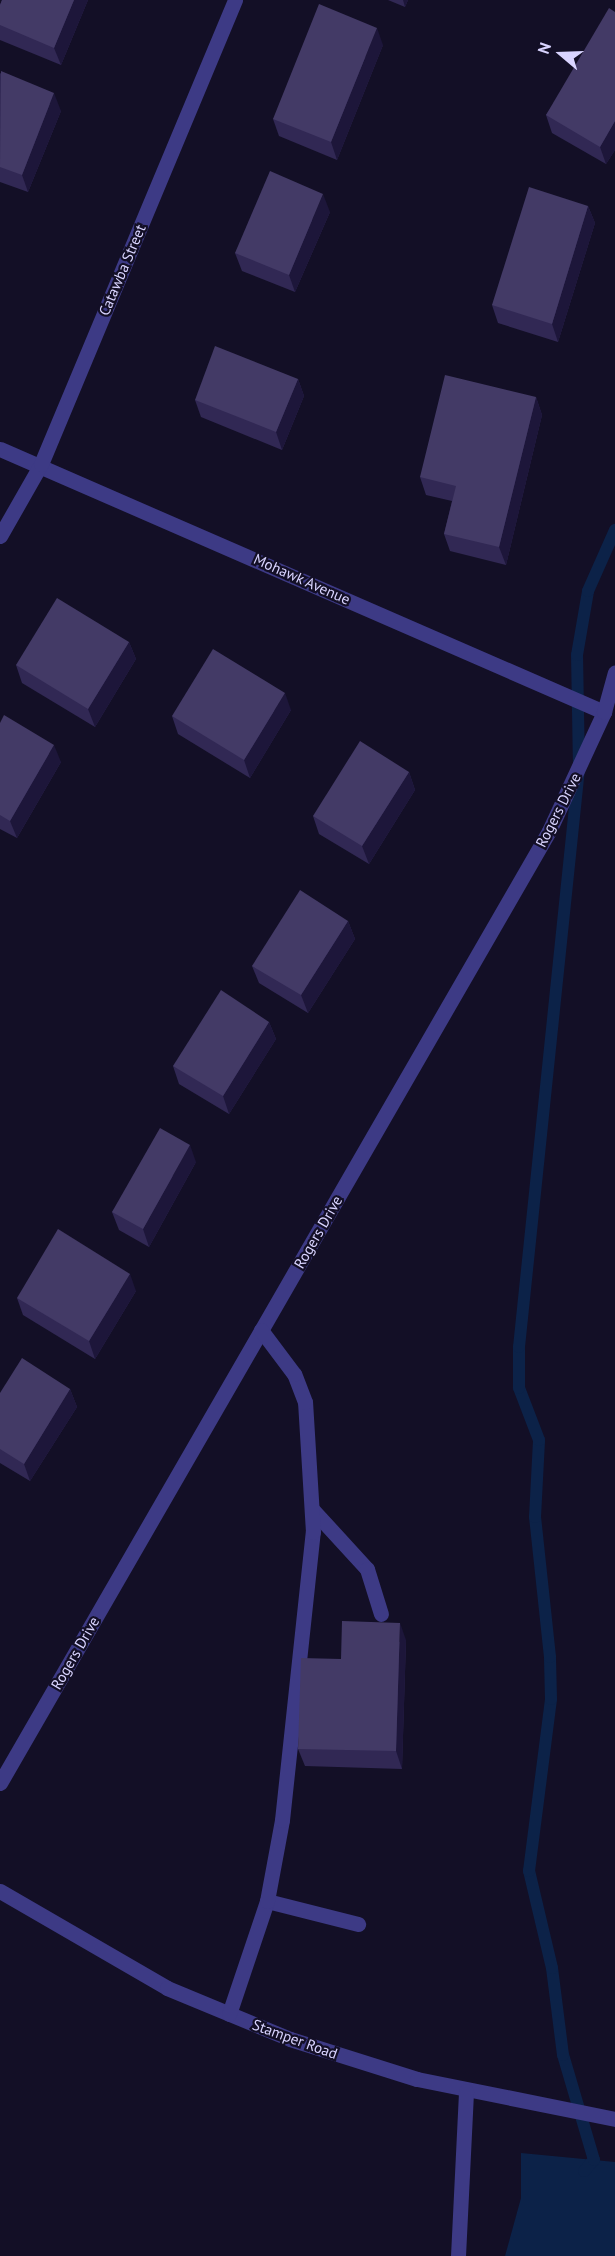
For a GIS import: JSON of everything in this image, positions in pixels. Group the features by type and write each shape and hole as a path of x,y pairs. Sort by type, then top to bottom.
{"street":[{"name":"Catawba Street","path":"0,536 41,464 235,0"},
{"name":"Mohawk Avenue","path":"0,449 41,464 604,712"},
{"name":"Rogers Drive","path":"0,1783 549,831 604,712 615,672"},
{"path":"229,2014 267,1901 282,1820 312,1509 305,1402 294,1374 261,1330"},
{"path":"312,1509 367,1569 381,1614"},
{"name":"Stamper Road","path":"0,1892 94,1950 229,2014 290,2039 466,2091 615,2119"},
{"path":"267,1901 358,1924"},
{"path":"458,2256 466,2091"}],"water":[{"path":"521,2153 615,2162 615,2256 505,2256 521,2198"}],"building":[{"path":"2,0 74,0 54,48 0,25"},
{"path":"319,4 377,28 331,142 273,119"},
{"path":"609,8 615,12 615,121 600,147 546,115"},
{"path":"1,71 54,93 22,175 0,167"},
{"path":"270,171 323,194 289,275 235,253"},
{"path":"529,187 588,206 552,324 492,305"},
{"path":"215,346 298,379 276,432 195,400"},
{"path":"445,375 536,397 499,547 444,534 456,486 420,477"},
{"path":"57,598 129,642 88,709 16,665"},
{"path":"213,649 285,693 244,760 172,716"},
{"path":"4,715 54,745 10,821 0,815 0,723"},
{"path":"360,741 409,772 362,846 313,816"},
{"path":"300,890 348,921 301,995 252,966"},
{"path":"221,990 269,1022 223,1096 173,1066"},
{"path":"160,1128 190,1145 143,1229 112,1212"},
{"path":"58,1229 130,1274 89,1341 17,1298"},
{"path":"22,1358 70,1389 24,1464 0,1449 0,1393"},
{"path":"342,1621 400,1623 396,1751 298,1749 301,1658 341,1659"}],"waterway":[{"path":"584,2171 594,2160 563,2055 552,1968 529,1871 551,1699 550,1657 535,1517 539,1440 519,1388 519,1347 579,768 577,655 588,591 615,530"}]}
